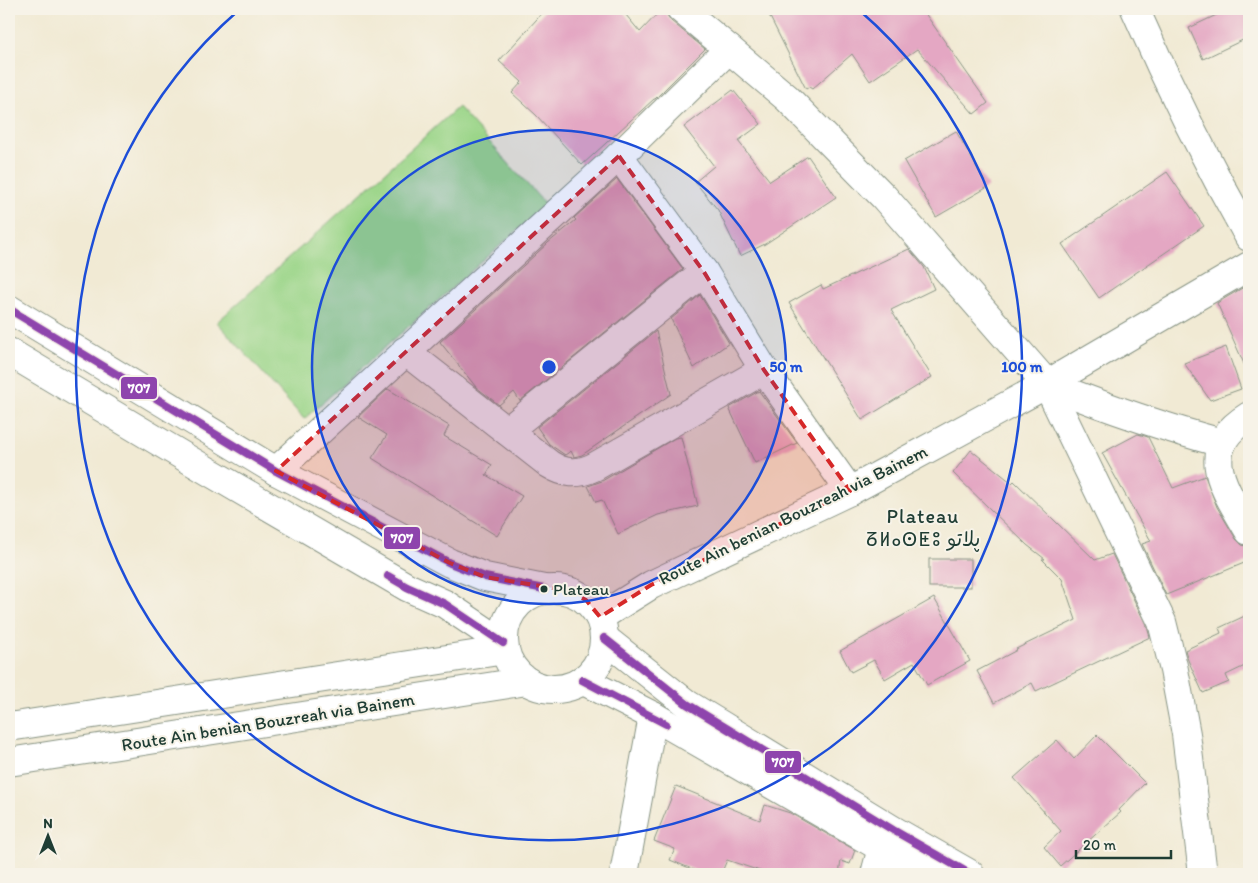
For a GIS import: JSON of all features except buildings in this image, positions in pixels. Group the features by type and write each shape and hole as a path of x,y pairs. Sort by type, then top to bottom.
{"street":[{"path":"681,9 787,98 884,197 1047,384 1162,622 1174,670 1186,734 1203,874"},
{"path":"1135,9 1162,71 1223,192 1249,237"},
{"path":"276,471 619,156 729,49"},
{"path":"619,156 704,272 764,370 850,491"},
{"name":"Route Ain benian Bouzreah via Bainem","path":"602,628 651,585 850,491 1047,384 1249,266"},
{"path":"507,431 704,272"},
{"path":"9,309 276,471 450,563 485,577 544,589 566,590 586,600 602,628 687,704 964,871"},
{"path":"405,351 557,469 576,473 585,471 764,370"},
{"path":"9,352 399,582 445,604 504,646"},
{"path":"1047,384 1104,407 1222,444"},
{"path":"1249,416 1236,425 1222,444 1218,465 1221,480 1249,531"},
{"path":"544,589 527,596 514,608 505,625 504,646 513,668 527,681 548,688 566,687 582,680 594,668 602,654 602,628"},
{"name":"Route Ain benian Bouzreah via Bainem","path":"9,727 504,646"},
{"path":"582,680 653,716 882,848 922,874"},
{"name":"Route Ain benian Bouzreah via Bainem","path":"9,762 527,681"},
{"path":"624,874 653,716"},
{"path":"875,874 882,848"}],"highlighted area":[{"path":"619,156 704,272 764,370 850,491 651,585 600,617 586,600 566,590 485,577 450,563 276,471"}],"green space":[{"path":"458,107 546,205 304,419 217,322"}],"transit line":[{"name":"707","path":"9,309 276,471 450,563 485,577 544,589"},
{"name":"707","path":"388,576 445,604 503,643"},
{"name":"707","path":"604,638 687,704 893,830 970,874"},
{"name":"707","path":"582,680 666,724"}],"place":[{"name":"Plateau","path":"544,589"}],"district":[{"name":"Plateau ⵒⵍⴰⵙⵟⵓ پلاتو","path":"923,528"}]}
